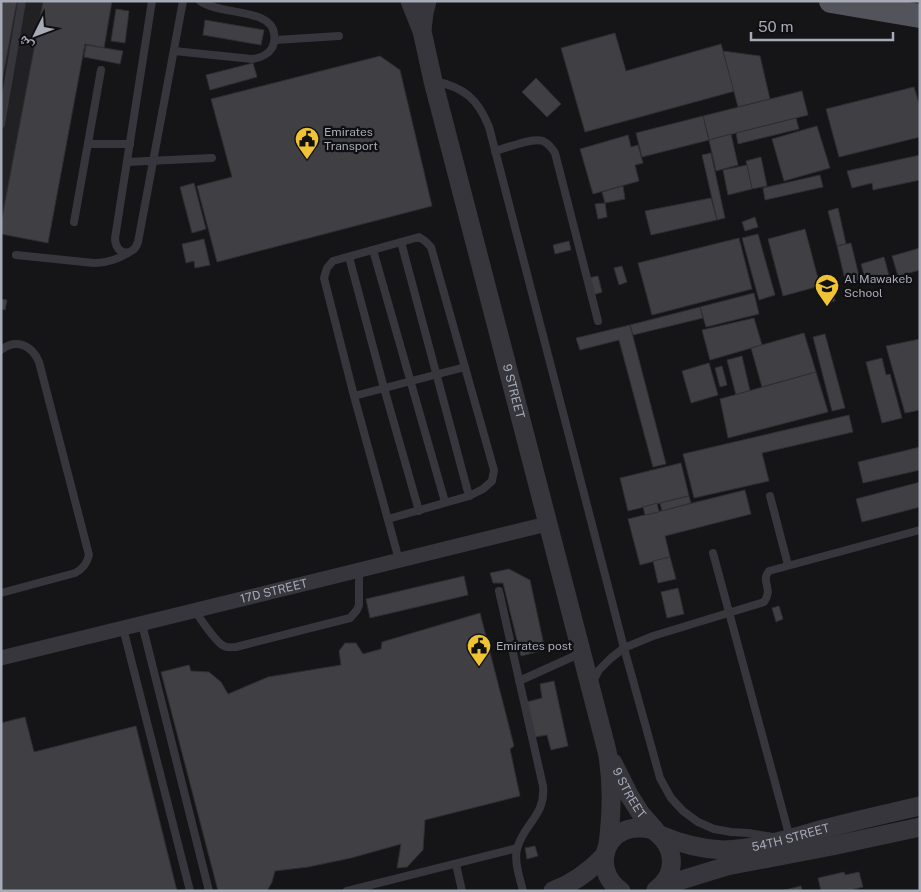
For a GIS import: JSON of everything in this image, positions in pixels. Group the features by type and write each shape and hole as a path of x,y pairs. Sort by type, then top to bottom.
{"main road":[{"path":"831,1 920,16"},
{"path":"893,12 920,25"}],"street":[{"name":"9 STREET","path":"410,1 422,31 433,81 610,764 612,800 604,864 612,889"},
{"name":"9 STREET","path":"422,31 427,1"},
{"name":"17D STREET","path":"1,658 548,524"},
{"name":"9 STREET","path":"607,751 629,795 641,814 667,844 671,854 672,865 669,876 658,889"},
{"name":"54TH STREET","path":"658,833 682,844 704,849 725,850 786,839 920,806"},
{"name":"54TH STREET","path":"658,889 727,866 920,827"},
{"path":"553,891 583,876 595,866 615,836 620,833 634,828 644,828 658,833"}],"lane":[{"path":"1,124 22,1"},
{"path":"128,253 118,249 115,244 115,238 152,1"},
{"path":"16,256 106,263 118,259 137,246 184,1"},
{"path":"174,51 260,58 272,48 275,40 274,32 271,25 265,19 215,8 200,1"},
{"path":"275,40 339,36"},
{"path":"74,222 101,70"},
{"path":"433,81 448,84 462,90 474,100 484,113 489,127 624,648 660,778 671,798 683,811 698,822 714,829 786,839 713,553"},
{"path":"495,151 535,140 550,146 555,153 598,322"},
{"path":"88,144 130,144"},
{"path":"127,162 212,158"},
{"path":"388,519 469,496 483,489 492,481 494,470 431,247 418,237 334,261 327,268 324,278 354,396 399,560"},
{"path":"401,242 469,496"},
{"path":"373,250 445,502"},
{"path":"349,257 419,511"},
{"path":"1,350 6,346 22,344 36,354 89,555 87,563 82,570 1,593"},
{"path":"354,396 465,367"},
{"path":"770,496 788,565"},
{"path":"591,685 599,670 610,658 624,648 653,636 764,602 768,597 766,575 773,569 920,530"},
{"path":"195,611 223,646 245,645 350,618 358,610 359,605 359,570"},
{"path":"499,591 544,795 542,805 517,848 517,865 523,891"},
{"path":"142,624 209,891"},
{"path":"123,628 190,891"},
{"path":"519,681 582,653"},
{"path":"347,891 517,848"},
{"path":"456,864 462,891"}],"shaded area":[{"path":"1,1 43,1 1,223"}],"building":[{"path":"1,1 17,1 1,87"},
{"path":"43,1 112,1 104,48 85,44 48,243 1,234 1,223"},
{"path":"116,9 129,11 125,43 111,41"},
{"path":"205,20 264,30 261,45 203,35"},
{"path":"615,33 626,71 721,44 735,91 585,132 561,48"},
{"path":"86,45 123,51 120,64 84,57"},
{"path":"723,51 760,56 770,99 738,107"},
{"path":"380,56 400,70 432,206 217,262 197,186 232,177 211,99"},
{"path":"253,63 257,77 210,90 206,75"},
{"path":"536,78 561,104 547,117 522,92"},
{"path":"914,87 920,107 920,137 839,157 826,109"},
{"path":"802,91 808,115 709,140 703,116"},
{"path":"703,116 709,140 642,157 636,133"},
{"path":"796,118 799,129 738,144 736,133"},
{"path":"817,126 830,168 784,181 772,139"},
{"path":"731,134 738,165 716,171 709,140"},
{"path":"628,135 631,147 638,145 643,163 635,165 639,181 593,194 580,149"},
{"path":"711,153 725,218 717,220 702,155"},
{"path":"920,155 920,180 873,190 872,183 852,188 847,171"},
{"path":"761,157 767,186 752,189 746,161"},
{"path":"747,165 752,189 728,195 723,170"},
{"path":"820,175 823,187 765,200 763,188"},
{"path":"194,183 206,229 192,233 180,187"},
{"path":"623,186 625,199 605,203 602,192"},
{"path":"711,198 717,220 651,235 645,211"},
{"path":"605,203 607,217 598,219 595,204"},
{"path":"838,208 846,244 837,246 828,211"},
{"path":"755,217 758,227 745,231 742,222"},
{"path":"805,229 820,286 783,296 768,239"},
{"path":"758,234 775,295 759,300 742,238"},
{"path":"739,238 752,289 652,315 638,263"},
{"path":"204,239 210,265 195,268 194,261 186,263 182,244"},
{"path":"569,241 571,250 555,254 553,245"},
{"path":"851,243 860,280 846,284 837,246"},
{"path":"920,248 920,270 898,276 892,256"},
{"path":"884,257 890,279 867,285 861,264"},
{"path":"622,266 627,282 619,285 614,268"},
{"path":"598,276 602,292 593,295 588,278"},
{"path":"833,291 835,301 827,303 825,293"},
{"path":"754,293 759,314 706,327 700,307"},
{"path":"1,299 7,300 5,310 1,309"},
{"path":"700,307 703,318 633,335 630,325"},
{"path":"754,318 762,345 710,360 702,330"},
{"path":"630,325 666,464 653,467 619,340 580,350 576,338"},
{"path":"804,333 816,372 762,387 751,348"},
{"path":"825,334 845,408 832,411 813,337"},
{"path":"920,339 920,410 905,413 886,346"},
{"path":"742,356 750,391 736,395 727,360"},
{"path":"882,358 886,375 890,374 902,418 882,423 866,362"},
{"path":"709,363 718,395 691,403 682,371"},
{"path":"722,366 727,385 720,387 715,368"},
{"path":"816,372 828,412 728,438 720,399"},
{"path":"849,415 853,432 762,453 769,481 694,498 683,454"},
{"path":"920,447 920,470 863,483 858,462"},
{"path":"681,463 689,496 628,511 620,478"},
{"path":"920,482 920,507 862,522 856,499"},
{"path":"745,490 751,514 665,536 670,557 640,565 628,519"},
{"path":"689,496 691,503 662,511 660,503"},
{"path":"657,503 659,512 645,515 643,507"},
{"path":"670,557 676,579 658,583 653,561"},
{"path":"509,569 530,580 545,650 521,656 503,583 493,583 490,573"},
{"path":"464,576 468,595 370,618 366,599"},
{"path":"678,588 684,614 667,618 661,592"},
{"path":"779,606 783,619 776,622 772,608"},
{"path":"480,613 514,746 510,749 520,796 425,820 423,850 407,867 397,868 401,844 351,858 308,867 275,871 267,891 218,891 161,672 189,665 191,671 209,672 221,682 228,694 268,677 341,665 339,651 345,643 356,643 363,654 381,649 382,642"},
{"path":"554,681 568,746 551,750 547,735 535,737 527,702 542,698 540,684"},
{"path":"25,717 34,752 136,726 177,891 1,891 1,723"},
{"path":"535,846 538,856 527,859 525,848"},
{"path":"844,872 845,875 859,872 863,887 847,891 821,891 818,878"},
{"path":"801,886 802,891 781,891"}],"place":[{"name":"Emirates Transport","path":"307,160"},
{"name":"Al Mawakeb School","path":"827,307"},
{"name":"Emirates post","path":"479,667"}]}
